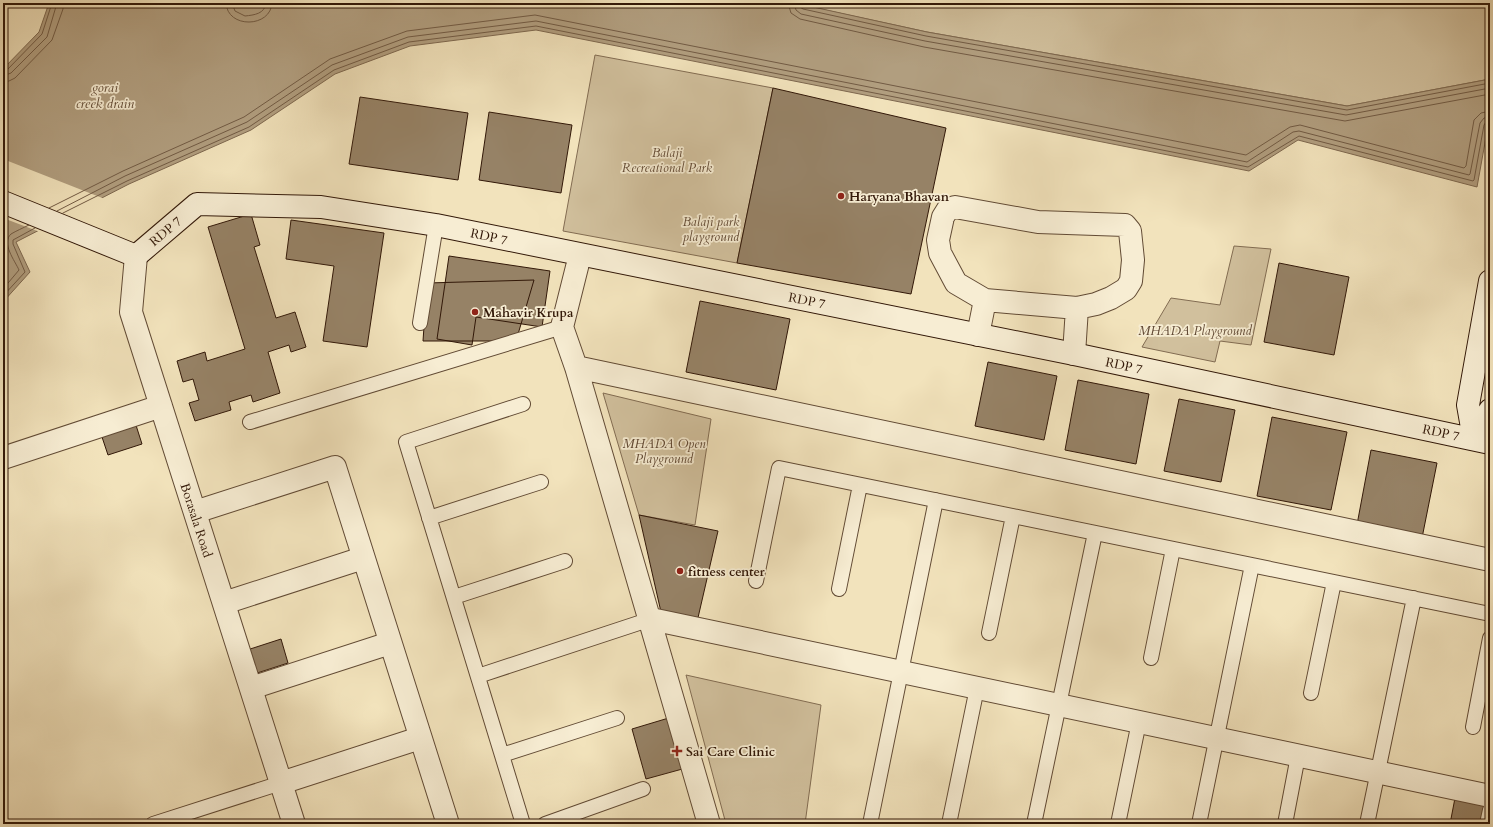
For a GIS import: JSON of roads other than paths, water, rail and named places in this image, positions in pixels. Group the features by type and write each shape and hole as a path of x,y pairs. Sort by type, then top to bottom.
{"street":[{"path":"3,202 128,253"},
{"name":"RDP 7","path":"128,253 197,204 321,207 436,225 1074,354 1482,441"},
{"path":"954,207 1038,222 1125,225 1130,230 1133,260 1130,281 1126,289 1111,298 1096,304 1077,308 985,300 956,283 940,253 938,240 943,217 948,209 954,207"},
{"name":"Borasala Road","path":"128,253 131,312 294,824"},
{"path":"580,255 562,327 576,367 710,824"},
{"path":"1482,441 1468,405 1490,281"},
{"path":"978,335 985,300"},
{"path":"1074,354 1077,308"},
{"path":"576,367 1490,560"},
{"path":"3,458 161,406"},
{"path":"1482,441 1490,410"},
{"path":"195,512 334,467 420,738 442,822"},
{"path":"224,603 363,558"},
{"path":"651,619 1490,796"},
{"path":"251,688 390,644"},
{"path":"280,783 420,738"}],"lane":[{"path":"420,323 436,225"},
{"path":"250,422 562,327"},
{"path":"523,404 406,442 523,824"},
{"path":"756,581 779,468 1490,614"},
{"path":"429,518 541,482"},
{"path":"839,589 860,485"},
{"path":"870,824 936,500"},
{"path":"989,633 1013,516"},
{"path":"1034,824 1095,533"},
{"path":"1151,658 1173,549"},
{"path":"454,597 565,561"},
{"path":"1199,824 1252,565"},
{"path":"1311,693 1334,582"},
{"path":"1367,824 1414,598"},
{"path":"478,676 651,619"},
{"path":"1473,727 1490,638"},
{"path":"949,824 977,688"},
{"path":"502,755 617,718"},
{"path":"1118,824 1139,722"},
{"path":"1284,824 1298,756"},
{"path":"153,824 280,783"},
{"path":"545,824 643,789"},
{"path":"1487,824 1490,810"}],"water":[{"name":"gorai creek drain","path":"49,3 239,3 245,7 266,3 795,3 927,32 1347,106 1490,79 1490,115 1477,187 1298,140 1249,171 536,30 410,46 335,74 251,130 129,184 16,242 30,272 3,302 3,69 39,32"}],"place":[{"name":"Haryana Bhavan","path":"841,196"},
{"name":"Mahavir Krupa","path":"475,312"},
{"name":"fitness center","path":"680,571"},
{"name":"Sai Care Clinic","path":"677,751"}],"park label":[{"name":"Balaji Recreational Park","path":"667,160"},
{"name":"Balaji park playground","path":"711,228"},
{"name":"MHADA Playground","path":"1195,330"},
{"name":"MHADA Open Playground","path":"664,450"}]}
